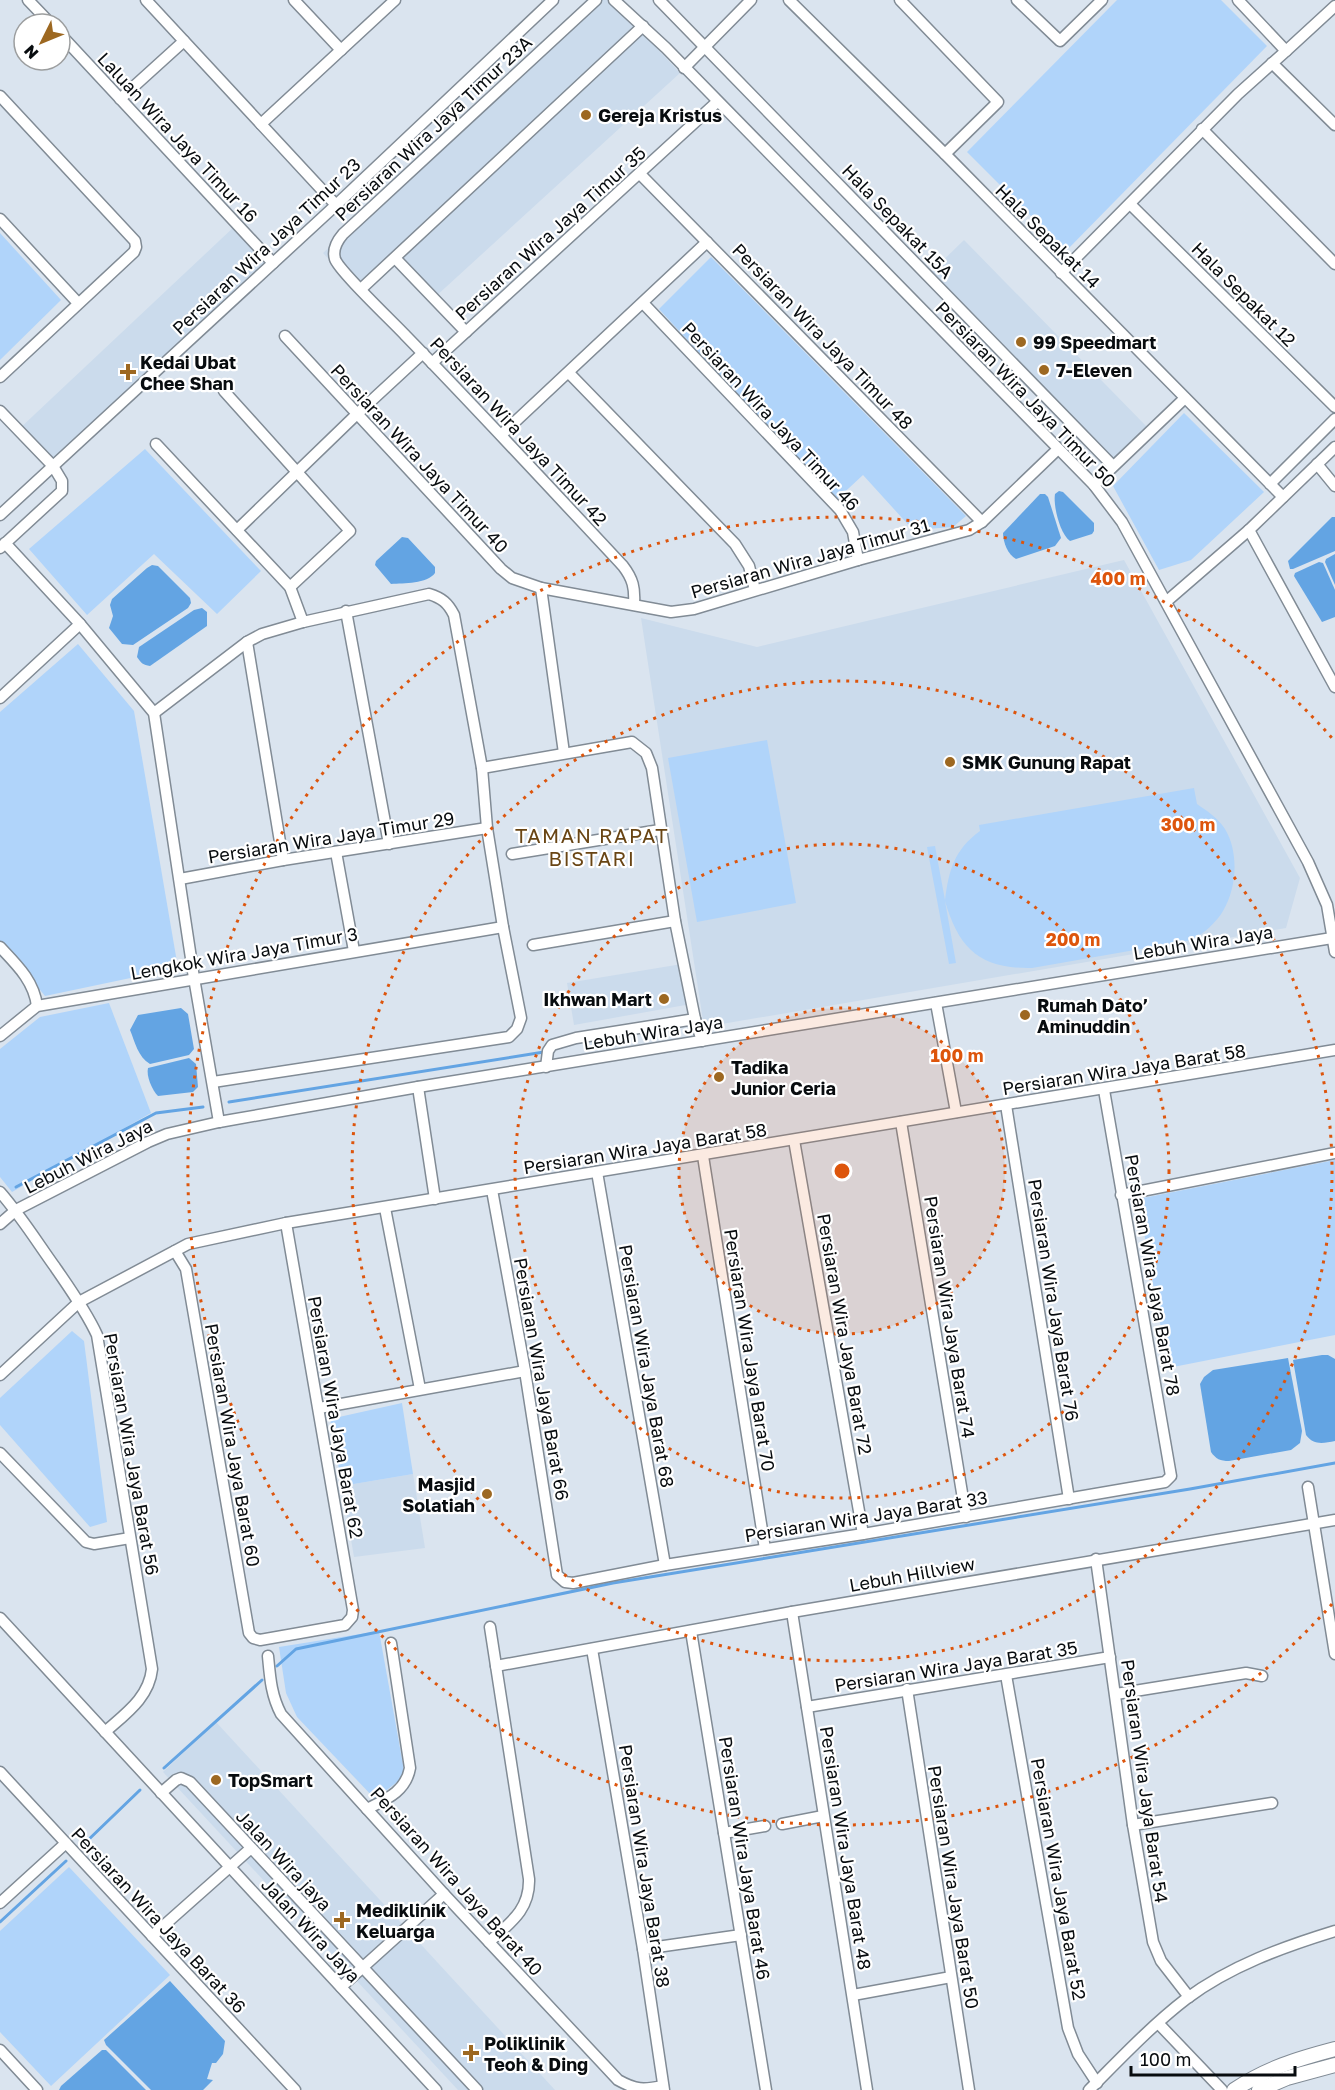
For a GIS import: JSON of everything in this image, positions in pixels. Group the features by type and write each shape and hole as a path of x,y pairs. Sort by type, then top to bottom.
{"main road":[{"path":"1234,2090 1256,2075 1286,2062 1335,2049"},
{"path":"1259,2090 1287,2078 1335,2066"}],"street":[{"path":"28,0 40,12"},
{"path":"146,0 336,205"},
{"path":"294,0 341,50"},
{"path":"261,124 395,0"},
{"name":"Persiaran Wira Jaya Timur 23","path":"0,515 336,205 553,0"},
{"name":"Persiaran Wira Jaya Timur 23A","path":"361,289 335,261 336,242 596,0"},
{"name":"Persiaran Wira Jaya Timur 50","path":"614,0 643,26 1095,485 1122,522 1167,601 1308,862 1327,905 1335,952"},
{"name":"Hala Sepakat 15A","path":"659,0 1113,466"},
{"path":"684,68 751,0"},
{"name":"Hala Sepakat 14","path":"789,0 945,154 1283,497"},
{"path":"900,0 998,102 945,154"},
{"path":"1017,0 1060,42 1102,0"},
{"path":"1238,0 1282,46"},
{"path":"1061,273 1202,129 1272,63 1282,46 1335,6"},
{"path":"361,289 643,26"},
{"path":"120,99 184,41"},
{"name":"Laluan Wira Jaya Timur 16","path":"72,47 273,263"},
{"path":"1272,63 1335,125"},
{"path":"0,96 135,241 136,247 134,252 0,377"},
{"name":"Persiaran Wira Jaya Timur 35","path":"432,363 717,102"},
{"path":"1202,129 1335,264"},
{"name":"Persiaran Wira Jaya Timur 48","path":"640,174 982,522"},
{"name":"Hala Sepakat 12","path":"1130,204 1335,407"},
{"path":"0,219 78,303"},
{"path":"501,435 707,242"},
{"path":"395,258 466,332"},
{"name":"Persiaran Wira Jaya Timur 42","path":"361,289 501,435 630,576 634,585 634,604"},
{"name":"Persiaran Wira Jaya Timur 46","path":"643,303 840,510 853,532 858,560"},
{"name":"Persiaran Wira Jaya Timur 40","path":"285,336 501,569 512,578 541,588"},
{"path":"237,530 423,353"},
{"path":"569,373 735,544 748,566 754,590"},
{"path":"224,391 350,531 290,587"},
{"path":"1095,485 1185,398"},
{"path":"0,411 53,466 62,481 62,491 3,546 80,624 154,713 194,978 219,1122"},
{"path":"1270,484 1335,420"},
{"path":"156,444 290,587 303,622"},
{"path":"1167,601 1249,530 1335,447"},
{"name":"Persiaran Wira Jaya Timur 31","path":"541,588 671,612 683,612 969,530 982,522 1058,449"},
{"path":"1317,464 1335,486"},
{"path":"1249,530 1335,687"},
{"path":"541,588 564,753"},
{"path":"154,713 247,642 262,634 346,611 429,594 439,597 448,604 454,615 482,768 488,828 503,927 520,1018 517,1029 509,1037 213,1082"},
{"path":"346,611 389,844"},
{"path":"0,698 80,624"},
{"path":"247,642 284,860"},
{"path":"482,768 632,742 646,753 652,768 675,921 695,1019 702,1041"},
{"name":"Persiaran Wira Jaya Timur 29","path":"180,879 488,828"},
{"path":"512,854 660,830"},
{"path":"336,852 354,951"},
{"path":"533,945 675,921"},
{"name":"Lengkok Wira Jaya Timur 3","path":"0,1036 37,1006 503,927"},
{"name":"Lebuh Wira Jaya","path":"0,1224 16,1210 148,1142 167,1134 219,1122 418,1087 1332,938"},
{"path":"0,947 23,972 31,985 37,1006"},
{"path":"936,1003 956,1112"},
{"path":"546,1067 548,1052 552,1045 576,1038 695,1019"},
{"name":"Persiaran Wira Jaya Barat 58","path":"0,1375 79,1302 188,1244 286,1223 703,1156 956,1112 1104,1090 1335,1050"},
{"path":"418,1087 435,1199"},
{"name":"Persiaran Wira Jaya Barat 78","path":"1104,1090 1169,1467"},
{"name":"Persiaran Wira Jaya Barat 76","path":"1006,1106 1069,1499"},
{"name":"Persiaran Wira Jaya Barat 74","path":"901,1122 966,1517"},
{"name":"Persiaran Wira Jaya Barat 72","path":"794,1140 863,1534"},
{"path":"1121,1195 1335,1153"},
{"name":"Persiaran Wira Jaya Barat 70","path":"703,1156 765,1549"},
{"name":"Persiaran Wira Jaya Barat 68","path":"597,1172 665,1565"},
{"name":"Persiaran Wira Jaya Barat 66","path":"492,1190 525,1371 557,1575"},
{"name":"Persiaran Wira Jaya Barat 56","path":"0,1192 16,1210 90,1318 97,1335 152,1669 151,1680 146,1690 105,1732"},
{"path":"385,1208 420,1389"},
{"name":"Persiaran Wira Jaya Barat 62","path":"286,1223 319,1408 352,1617"},
{"name":"Persiaran Wira Jaya Barat 60","path":"175,1251 186,1269 247,1626 253,1638 260,1640 345,1625 352,1617"},
{"path":"319,1408 525,1371"},
{"path":"0,1453 86,1542 94,1544 130,1538"},
{"name":"Persiaran Wira Jaya Barat 33","path":"557,1575 565,1582 573,1583 665,1565 1069,1499 1165,1482 1171,1476 1169,1467"},
{"path":"1308,1487 1332,1617 1335,1654"},
{"name":"Lebuh Hillview","path":"496,1665 1096,1559 1335,1520"},
{"name":"Persiaran Wira Jaya Barat 54","path":"1096,1559 1133,1825 1153,1942 1161,1961 1189,1997"},
{"name":"Persiaran Wira Jaya Barat 48","path":"792,1612 867,2090"},
{"name":"Jalan Wira Jaya","path":"0,1618 436,2090"},
{"path":"489,1942 519,1913 530,1892 490,1627"},
{"name":"Persiaran Wira Jaya Barat 46","path":"691,1631 766,2090"},
{"path":"367,1809 401,1789 408,1779 410,1768 391,1643"},
{"name":"Persiaran Wira Jaya Barat 38","path":"592,1648 643,1949 663,2088"},
{"name":"Persiaran Wira Jaya Barat 40","path":"268,1656 271,1689 281,1714 444,1894 618,2080 643,2090 663,2088"},
{"name":"Persiaran Wira Jaya Barat 35","path":"807,1707 1110,1657"},
{"path":"1116,1694 1246,1673 1262,1676"},
{"name":"Persiaran Wira Jaya Barat 52","path":"1006,1675 1068,2028 1093,2086"},
{"name":"Persiaran Wira Jaya Barat 50","path":"908,1689 969,2090"},
{"name":"Persiaran Wira Jaya Barat 36","path":"0,1772 152,1936 288,2088"},
{"name":"Jalan Wira jaya","path":"161,1793 181,1778 190,1782 477,2090"},
{"path":"1133,1825 1272,1803"},
{"path":"782,1824 824,1815"},
{"path":"724,1833 765,1826"},
{"path":"0,1903 66,1843"},
{"path":"152,1936 250,1849"},
{"path":"341,1987 444,1894"},
{"path":"1093,2086 1158,2023 1189,1997 1247,1963 1290,1944 1335,1931"},
{"path":"643,1949 741,1935"},
{"path":"853,1995 951,1977"},
{"path":"1158,2023 1222,2090"},
{"path":"0,2050 37,2090"}],"shaded area":[{"path":"595,0 612,0 680,73 434,298 394,259 359,292 323,253"},
{"path":"1117,0 1221,0 1267,46 1066,251 967,152"},
{"path":"236,225 273,264 53,470 17,431"},
{"path":"0,233 61,300 0,360"},
{"path":"964,240 1150,430 1113,467 927,276"},
{"path":"711,257 966,516 953,527 913,530 863,475 835,501 659,309"},
{"path":"1184,413 1264,492 1191,560 1159,570 1113,486"},
{"path":"145,449 261,571 217,614 154,554 87,615 29,549"},
{"name":"SMK Gunung Rapat","path":"1124,560 1300,878 1286,928 704,1027 641,618 757,647"},
{"path":"78,644 134,711 178,968 45,996 0,941 0,712"},
{"path":"767,740 796,903 697,922 668,758"},
{"path":"1194,788 1197,804 1216,818 1225,829 1233,848 1234,859 1233,881 1228,902 1217,920 1201,934 1192,940 1032,968 998,965 974,953 965,944 957,932 945,901 956,963 949,964 927,847 935,846 945,900 954,861 964,846 980,831 979,825"},
{"path":"682,964 691,1004 574,1025 567,983"},
{"path":"109,1003 151,1113 12,1192 0,1177 0,1049 40,1017"},
{"path":"1335,1160 1335,1335 1168,1368 1138,1199"},
{"path":"72,1331 84,1341 107,1522 90,1527 0,1425 0,1398"},
{"path":"402,1403 413,1474 342,1486 330,1419"},
{"path":"413,1474 425,1548 354,1557 342,1486"},
{"path":"379,1631 405,1776 375,1799 297,1717 286,1693 279,1647"},
{"path":"216,1722 555,2090 458,2090 163,1772"},
{"path":"69,1867 170,1975 51,2086 0,2032 0,1931"}],"water":[{"path":"1059,491 1063,492 1094,523 1092,534 1070,541 1066,537 1060,526 1055,505 1055,494"},
{"path":"1040,494 1048,497 1061,538 1055,546 1016,559 1007,548 1003,533"},
{"path":"1332,517 1335,517 1335,551 1290,569 1288,561"},
{"path":"402,537 408,538 435,567 435,573 431,577 415,582 391,584 375,565 376,561"},
{"path":"1335,554 1335,585 1325,562"},
{"path":"1319,562 1323,563 1335,590 1335,617 1322,622 1294,576 1295,573"},
{"path":"152,565 158,566 190,598 191,603 188,608 133,645 122,644 109,628 113,616 110,605 112,599"},
{"path":"202,608 207,612 207,626 150,666 140,661 137,657 139,647 194,610"},
{"path":"181,1008 188,1014 194,1049 189,1055 150,1064 140,1053 130,1030 138,1015"},
{"path":"189,1058 196,1064 198,1087 193,1092 158,1096 150,1083 148,1068"},
{"path":"1322,1355 1335,1359 1335,1441 1319,1443 1312,1441 1306,1435 1293,1360"},
{"path":"1288,1358 1302,1431 1300,1443 1291,1450 1229,1461 1217,1458 1211,1452 1200,1384 1204,1377 1213,1370"},
{"path":"170,1981 225,2041 223,2054 216,2063 212,2063 207,2079 213,2080 203,2090 151,2090 106,2045 104,2040"},
{"path":"102,2050 106,2050 146,2090 59,2090"}],"waterway":[{"path":"229,1102 544,1052"},
{"path":"16,1187 156,1113 203,1107"},
{"path":"277,1666 296,1649 613,1583 1190,1489 1335,1463"},
{"path":"164,1768 262,1680"},
{"path":"85,1843 140,1790"},
{"path":"0,1922 66,1861"}],"place":[{"name":"Gereja Kristus","path":"586,115"},
{"name":"99 Speedmart","path":"1021,342"},
{"name":"7-Eleven","path":"1044,370"},
{"name":"Kedai Ubat Chee Shan","path":"128,372"},
{"name":"SMK Gunung Rapat","path":"950,762"},
{"name":"Ikhwan Mart","path":"664,999"},
{"name":"Rumah Dato’ Aminuddin","path":"1025,1015"},
{"name":"Tadika Junior Ceria","path":"719,1077"},
{"name":"Masjid Solatiah","path":"487,1494"},
{"name":"TopSmart","path":"216,1780"},
{"name":"Mediklinik Keluarga","path":"342,1920"},
{"name":"Poliklinik Teoh & Ding","path":"471,2053"}],"district":[{"name":"TAMAN RAPAT BISTARI","path":"592,846"}]}
